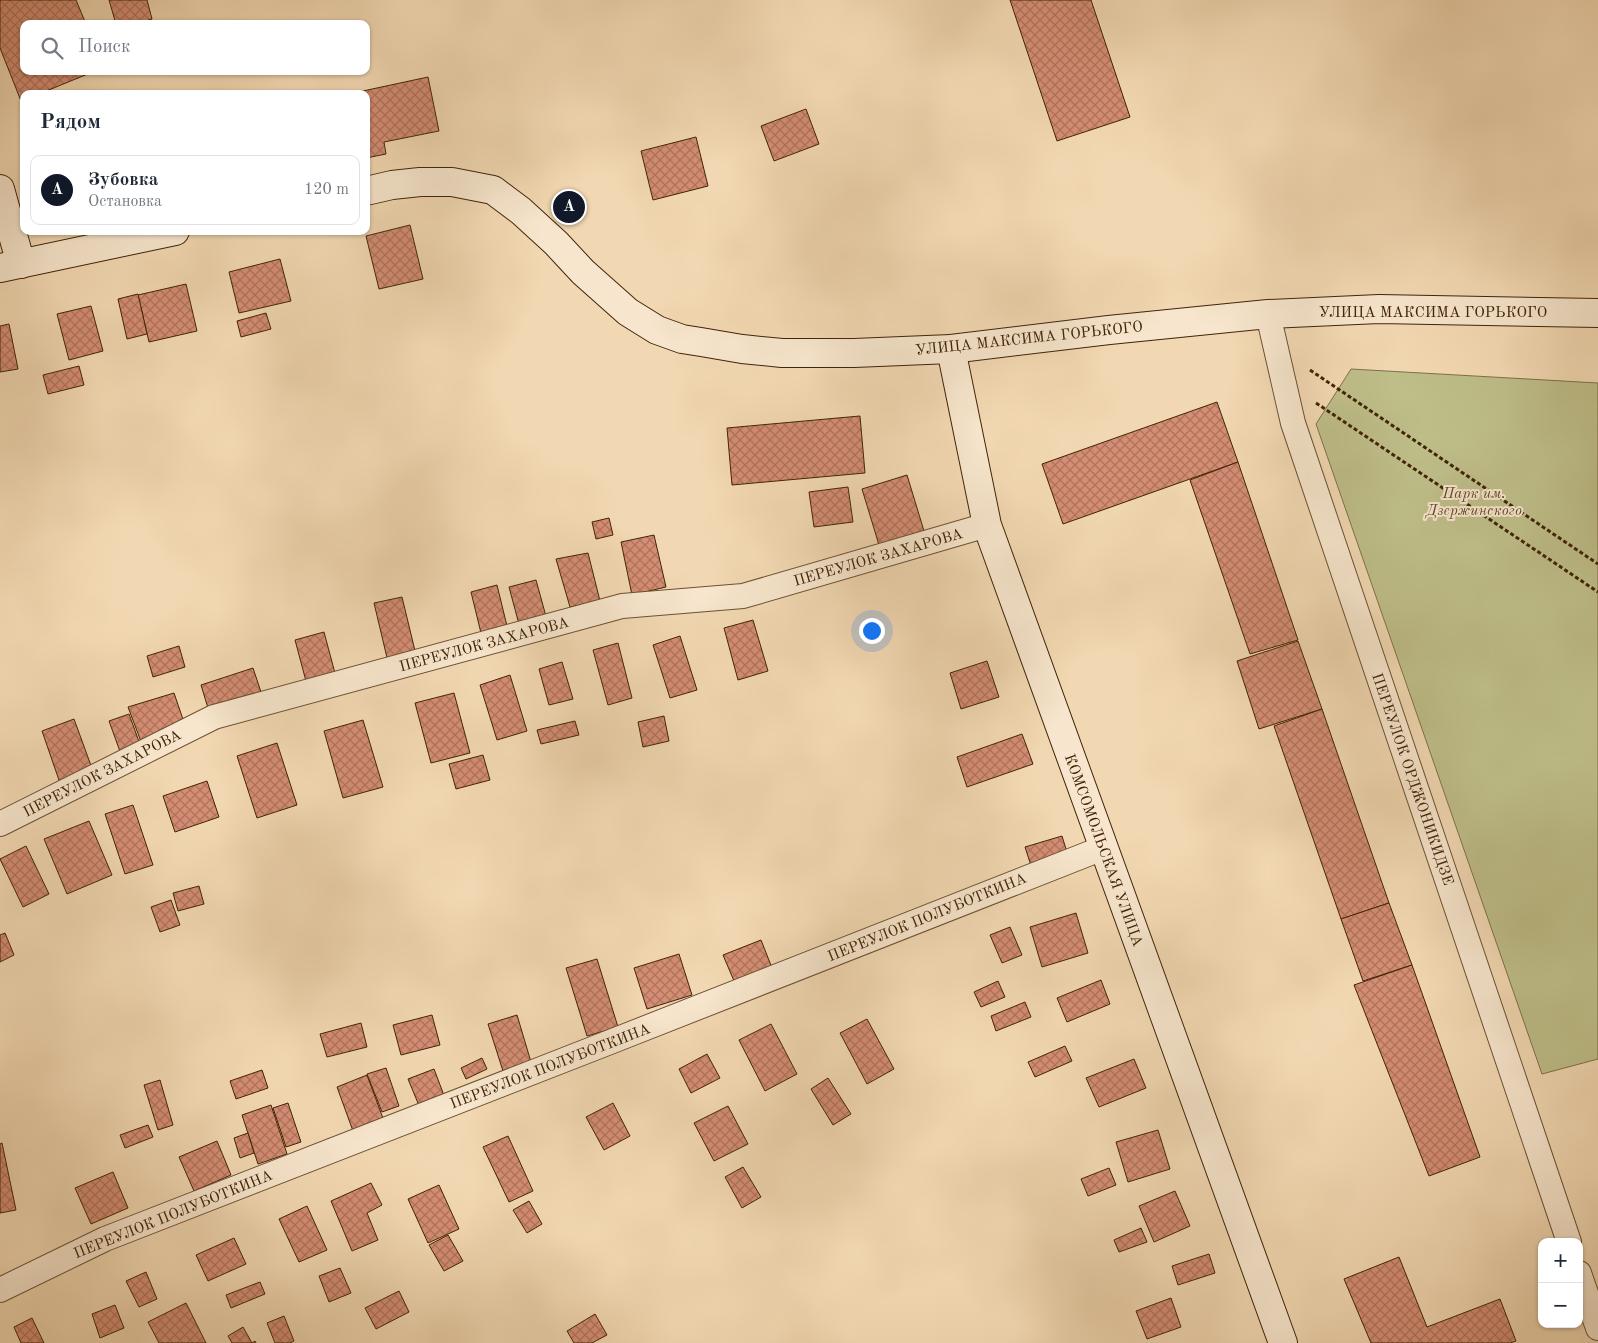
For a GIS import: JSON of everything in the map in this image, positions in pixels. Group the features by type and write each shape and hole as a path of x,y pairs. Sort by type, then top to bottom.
{"main road":[{"name":"УЛИЦА МАКСИМА ГОРЬКОГО","path":"370,190 392,185 444,182 493,190 521,211 556,243 583,272 628,312 657,330 682,339 742,349 782,353 854,353 951,349 1109,330 1268,314 1379,309 1598,313"},
{"path":"0,189 11,266 156,235"},
{"name":"КОМСОМОЛЬСКАЯ УЛИЦА","path":"951,349 987,525 1283,1343"}],"street":[{"name":"ПЕРЕУЛОК ОРДЖОНИКИДЗЕ","path":"1268,314 1293,423 1568,1238"},
{"name":"ПЕРЕУЛОК ЗАХАРОВА","path":"0,824 214,717 622,606 743,596 987,525"},
{"name":"ПЕРЕУЛОК ПОЛУБОТКИНА","path":"0,1290 105,1238 1103,848"},
{"path":"1583,1283 1598,1328"}],"path":[{"path":"1310,370 1598,564"},
{"path":"1315,402 1598,592"}],"green space":[{"name":"Парк им. Дзержинского","path":"1351,369 1598,383 1598,1059 1542,1074 1316,424"}],"building":[{"path":"0,0 76,0 84,20 20,20 20,75 85,75 49,90 20,90 20,98 0,48"},
{"path":"109,0 147,0 152,19 115,20"},
{"path":"1010,0 1091,0 1130,117 1057,141"},
{"path":"428,77 439,131 384,142 386,154 370,157 370,90 368,90"},
{"path":"806,109 819,144 774,161 761,126"},
{"path":"696,137 708,186 653,200 641,151"},
{"path":"410,225 423,279 379,289 366,236"},
{"path":"280,259 291,301 239,313 229,272"},
{"path":"186,284 197,331 149,342 138,295"},
{"path":"138,294 147,334 127,339 118,299"},
{"path":"91,306 103,351 69,360 57,314"},
{"path":"266,313 271,329 241,337 237,321"},
{"path":"9,324 18,369 0,372 0,326"},
{"path":"79,366 84,385 48,394 43,375"},
{"path":"1217,402 1238,462 1063,524 1042,464"},
{"path":"860,416 865,473 732,485 727,428"},
{"path":"1238,462 1298,640 1250,654 1190,480"},
{"path":"907,475 924,531 879,545 862,489"},
{"path":"848,487 853,522 814,527 809,492"},
{"path":"609,518 613,535 596,539 592,522"},
{"path":"654,535 666,587 632,595 621,542"},
{"path":"588,553 600,601 570,607 556,559"},
{"path":"536,580 547,620 520,628 509,587"},
{"path":"497,585 507,626 481,633 471,592"},
{"path":"402,597 416,655 388,662 374,603"},
{"path":"753,620 768,671 738,680 724,628"},
{"path":"324,632 336,677 307,685 295,640"},
{"path":"680,636 697,690 670,698 653,645"},
{"path":"1298,641 1322,709 1259,729 1237,661"},
{"path":"618,643 632,698 608,705 593,650"},
{"path":"179,646 185,667 153,677 147,656"},
{"path":"987,661 999,697 961,709 950,673"},
{"path":"562,662 573,699 549,705 539,669"},
{"path":"253,668 264,701 211,718 201,685"},
{"path":"510,675 527,731 497,740 480,685"},
{"path":"174,693 187,731 143,747 128,707"},
{"path":"454,693 470,753 431,763 415,703"},
{"path":"1322,709 1389,903 1341,919 1274,726"},
{"path":"129,714 142,750 122,757 109,721"},
{"path":"664,716 669,741 643,747 638,722"},
{"path":"74,719 93,771 60,783 42,731"},
{"path":"363,720 383,787 343,798 324,731"},
{"path":"575,721 579,735 541,744 537,730"},
{"path":"1022,734 1033,764 967,787 957,757"},
{"path":"277,743 297,805 257,818 237,756"},
{"path":"483,755 490,780 456,789 449,764"},
{"path":"207,781 219,817 175,832 163,796"},
{"path":"133,805 153,865 125,874 105,814"},
{"path":"89,821 112,875 67,894 44,839"},
{"path":"1062,836 1070,862 1034,875 1025,847"},
{"path":"26,846 49,894 23,907 0,859"},
{"path":"199,886 204,904 178,911 173,893"},
{"path":"171,900 180,925 160,932 151,907"},
{"path":"1389,903 1412,965 1363,981 1341,919"},
{"path":"1076,913 1088,953 1042,967 1030,927"},
{"path":"1010,927 1022,955 1002,963 990,935"},
{"path":"5,933 14,955 0,962 0,935"},
{"path":"761,940 774,973 737,988 723,955"},
{"path":"679,954 692,995 647,1009 634,968"},
{"path":"597,959 618,1027 587,1036 566,968"},
{"path":"1412,965 1480,1157 1429,1176 1354,985"},
{"path":"1101,980 1110,1004 1067,1022 1057,998"},
{"path":"998,981 1005,997 981,1007 974,992"},
{"path":"1025,1002 1031,1017 996,1031 991,1016"},
{"path":"432,1015 440,1045 401,1055 393,1025"},
{"path":"517,1015 531,1062 503,1071 488,1024"},
{"path":"867,1019 894,1069 867,1084 840,1033"},
{"path":"361,1023 367,1047 327,1057 320,1034"},
{"path":"771,1024 797,1074 765,1091 739,1040"},
{"path":"1065,1046 1072,1061 1035,1077 1028,1062"},
{"path":"707,1054 720,1078 691,1093 679,1069"},
{"path":"482,1058 487,1069 466,1079 461,1068"},
{"path":"1134,1059 1146,1088 1099,1107 1086,1078"},
{"path":"386,1068 399,1106 382,1112 367,1074"},
{"path":"434,1069 445,1098 420,1108 408,1079"},
{"path":"262,1070 268,1088 236,1099 230,1081"},
{"path":"367,1075 384,1121 353,1131 337,1087"},
{"path":"828,1078 851,1114 833,1125 811,1089"},
{"path":"160,1080 173,1125 158,1130 144,1085"},
{"path":"288,1103 301,1142 286,1147 273,1108"},
{"path":"613,1103 630,1136 604,1150 586,1117"},
{"path":"271,1105 287,1154 258,1164 242,1115"},
{"path":"728,1106 748,1144 714,1161 694,1123"},
{"path":"148,1125 153,1137 125,1148 120,1135"},
{"path":"1158,1130 1170,1169 1128,1182 1116,1142"},
{"path":"248,1133 254,1153 240,1158 234,1138"},
{"path":"508,1136 533,1191 509,1202 483,1147"},
{"path":"217,1141 231,1175 194,1191 179,1157"},
{"path":"2,1143 16,1210 0,1213 0,1144"},
{"path":"743,1167 761,1197 742,1208 725,1177"},
{"path":"1109,1168 1116,1185 1088,1196 1081,1179"},
{"path":"113,1172 128,1208 91,1224 75,1188"},
{"path":"371,1183 382,1205 367,1213 378,1240 352,1251 331,1201"},
{"path":"439,1185 459,1229 428,1243 408,1199"},
{"path":"1175,1191 1190,1226 1154,1242 1139,1206"},
{"path":"529,1201 542,1224 527,1233 513,1210"},
{"path":"307,1206 327,1250 299,1262 279,1219"},
{"path":"1141,1228 1147,1242 1119,1252 1114,1240"},
{"path":"448,1235 463,1261 444,1271 429,1245"},
{"path":"234,1238 246,1264 208,1281 196,1255"},
{"path":"1209,1254 1215,1273 1178,1285 1172,1266"},
{"path":"1399,1257 1427,1327 1500,1299 1516,1341 1510,1343 1371,1343 1344,1279"},
{"path":"340,1268 351,1293 329,1302 319,1276"},
{"path":"146,1272 157,1299 139,1307 126,1281"},
{"path":"260,1282 265,1294 231,1308 226,1295"},
{"path":"399,1291 409,1312 376,1329 365,1308"},
{"path":"1171,1298 1181,1327 1147,1339 1136,1311"},
{"path":"186,1303 206,1343 159,1343 148,1322"},
{"path":"115,1305 124,1328 100,1338 92,1314"},
{"path":"595,1314 607,1335 592,1343 574,1343 567,1331"},
{"path":"284,1316 294,1341 290,1343 275,1343 267,1323"},
{"path":"32,1318 44,1343 21,1343 14,1327"},
{"path":"243,1327 252,1343 232,1343 228,1336"}],"place":[{"name":"Зубовка","path":"569,207"}]}
